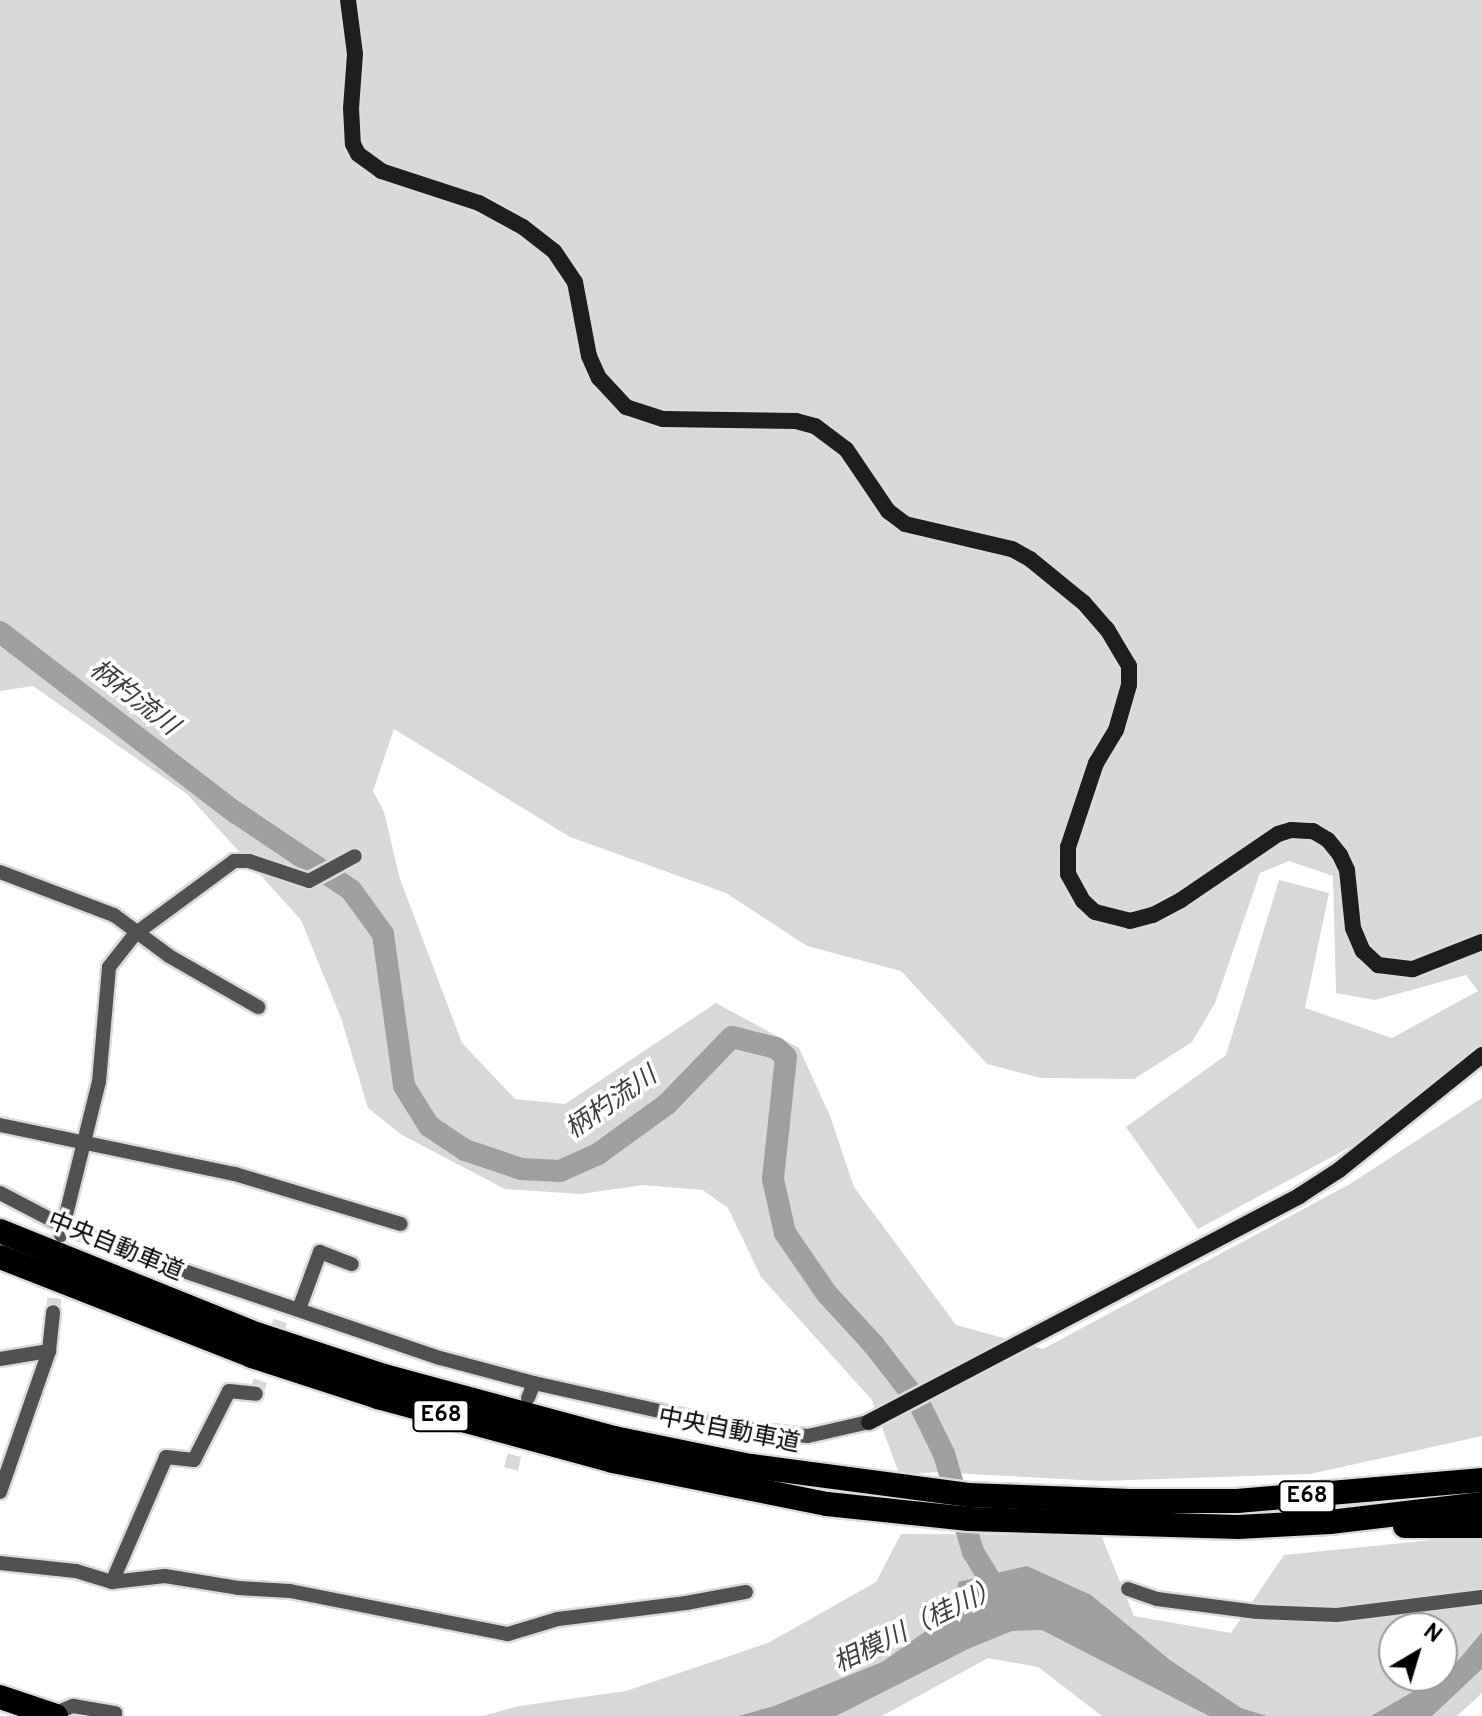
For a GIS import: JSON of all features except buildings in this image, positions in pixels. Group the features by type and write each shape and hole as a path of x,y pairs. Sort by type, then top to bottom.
{"highway":[{"name":"中央自動車道","path":"0,1231 259,1335 399,1381 614,1438 751,1466 896,1488 1238,1527 1330,1522 1482,1504"},
{"name":"中央自動車道","path":"0,1257 252,1356 472,1425 613,1461 731,1486 899,1513 1132,1513 1482,1480"},
{"path":"1330,1522 1450,1528 1482,1526"},
{"path":"0,1697 54,1715"}],"street":[{"path":"348,0 355,54 351,108 353,144 358,154 381,171 479,203 523,227 554,251 575,282 589,356 599,378 626,407 663,419 796,421 815,426 846,449 888,511 905,524 1012,549 1030,559 1084,603 1107,629 1129,666 1129,685 1116,730 1096,763 1068,847 1068,874 1083,901 1095,912 1130,921 1153,915 1181,900 1278,834 1291,830 1313,831 1328,840 1340,855 1347,870 1353,928 1363,951 1378,965 1413,969 1482,942"},
{"path":"62,1230 87,1141 106,1029 109,967 135,934 234,861 249,861 309,881 355,856"},
{"path":"0,872 114,915 135,934 258,1007"},
{"path":"0,1193 62,1230 440,1358 534,1383 735,1428 808,1436 869,1422 1299,1196 1339,1170 1482,1055"},
{"path":"0,1125 235,1174 401,1224"},
{"path":"289,1309 320,1252 352,1264"},
{"path":"0,1492 49,1351 53,1312"},
{"path":"0,1359 49,1351"},
{"path":"528,1398 534,1383"},
{"path":"112,1582 166,1457 194,1460 229,1391 256,1394"},
{"path":"0,1563 76,1571 112,1582 165,1576 238,1588 290,1591 508,1634 558,1619 746,1592"},
{"path":"1128,1589 1157,1599 1257,1612 1337,1615 1482,1597"},
{"path":"54,1715 73,1706 115,1713"}],"shaded area":[{"path":"0,0 1482,0 1482,1046 1365,1139 1198,1229 1126,1127 1226,1055 1279,880 1329,893 1305,1008 1392,1038 1478,991 1466,975 1375,1000 1336,993 1333,876 1289,861 1260,873 1215,1003 1192,1042 1134,1079 1041,1078 987,1064 901,971 807,946 726,893 570,837 394,729 373,791 384,812 400,879 462,1043 515,1099 565,1104 716,1003 799,1048 830,1116 854,1187 956,1325 1043,1349 1350,1184 1482,1098 1482,1436 1310,1474 1100,1481 933,1472 900,1476 872,1400 761,1277 728,1208 703,1190 643,1185 581,1194 505,1189 402,1135 368,1108 341,1018 301,920 187,794 33,686 0,691"},
{"path":"901,1534 1101,1535 1134,1616 1231,1633 1284,1555 1482,1535 1482,1693 1457,1716 1102,1716 1038,1667 988,1658 882,1716 483,1716 519,1706 626,1691 768,1643 876,1582"},
{"path":"1027,1566 1091,1595 1170,1660 1241,1708 1267,1716 1209,1716 1042,1630 1012,1631 968,1649 836,1716 739,1716 774,1706 882,1662 933,1626 966,1611 957,1593 958,1582"},
{"path":"1482,1632 1482,1669 1458,1692 1458,1660"},
{"path":"1412,1692 1458,1692 1432,1716 1371,1716"}],"waterway":[{"name":"柄杓流川","path":"0,632 235,812 351,890 383,934 404,1086 429,1126 465,1150 521,1169 560,1171 598,1154 667,1104 732,1037 776,1048 786,1057 773,1179 785,1233 827,1294 873,1344 919,1403 944,1454 973,1552 1002,1599"}],"tunnel":[{"path":"53,1312 57,1273"},
{"path":"256,1394 282,1316"},
{"path":"511,1469 521,1429"}],"water label":[{"name":"相模川（桂川）","path":"918,1627"}]}
